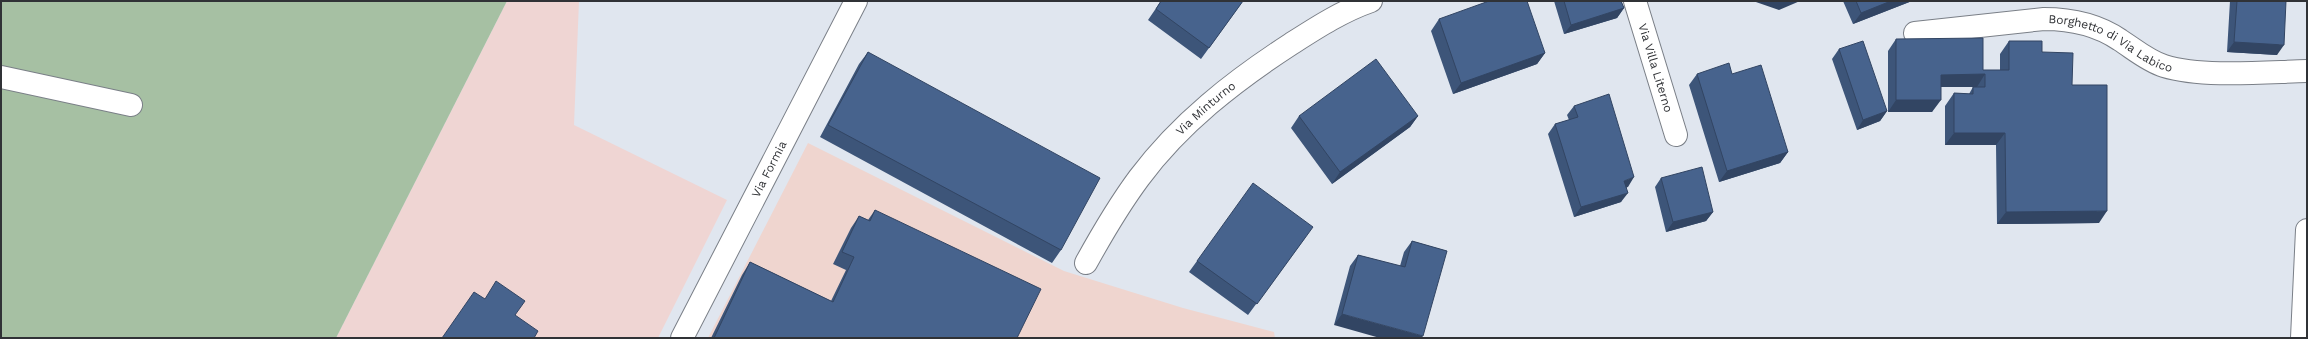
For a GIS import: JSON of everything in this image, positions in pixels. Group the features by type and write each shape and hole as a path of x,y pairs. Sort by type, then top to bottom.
{"street":[{"name":"Via Formia","path":"682,338 856,1"},
{"name":"Via Villa Literno","path":"1635,1 1676,134"},
{"name":"Via Minturno","path":"1086,263 1114,213 1139,177 1175,136 1217,96 1266,60 1359,3"},
{"name":"Borghetto di Via Labico","path":"1915,33 2044,19 2060,19 2092,26 2107,33 2158,63 2174,68 2216,72 2307,71"},
{"path":"1,77 131,105"},
{"path":"2302,338 2307,230"}],"shaded area":[{"path":"507,1 579,1 574,125 727,200 658,338 336,338"},
{"path":"808,143 1064,271 1183,308 1274,332 1275,338 708,338"}],"green space":[{"path":"1,1 507,1 336,338 1,338"}],"building":[{"path":"1161,1 1243,1 1209,48 1156,9"},
{"path":"1489,1 1527,1 1545,53 1461,83 1439,19"},
{"path":"1564,1 1621,1 1624,8 1571,25"},
{"path":"1856,1 1891,1 1861,13"},
{"path":"2237,1 2286,1 2284,45 2234,42"},
{"path":"1983,38 1983,70 2009,70 2009,41 2042,41 2042,52 2073,53 2072,85 2107,85 2107,211 2006,212 2005,133 1954,133 1954,93 1973,94 1973,87 1985,87 1985,74 1941,75 1941,100 1896,100 1896,39"},
{"path":"1863,41 1887,111 1863,120 1839,49"},
{"path":"868,52 1100,178 1061,250 828,125"},
{"path":"1376,59 1418,116 1340,172 1299,116"},
{"path":"1729,63 1732,74 1761,65 1788,152 1727,171 1697,74"},
{"path":"1609,94 1634,177 1624,181 1628,193 1581,207 1555,124 1578,117 1574,106"},
{"path":"1702,167 1713,212 1673,222 1661,178"},
{"path":"1253,183 1313,227 1257,304 1197,261"},
{"path":"875,210 1041,289 1017,338 714,338 750,262 833,302 854,257 842,252 859,216 870,221"},
{"path":"1412,241 1447,251 1423,336 1342,314 1358,255 1405,267"},
{"path":"496,281 525,301 515,315 538,331 534,338 442,338 474,292 485,299"}]}
